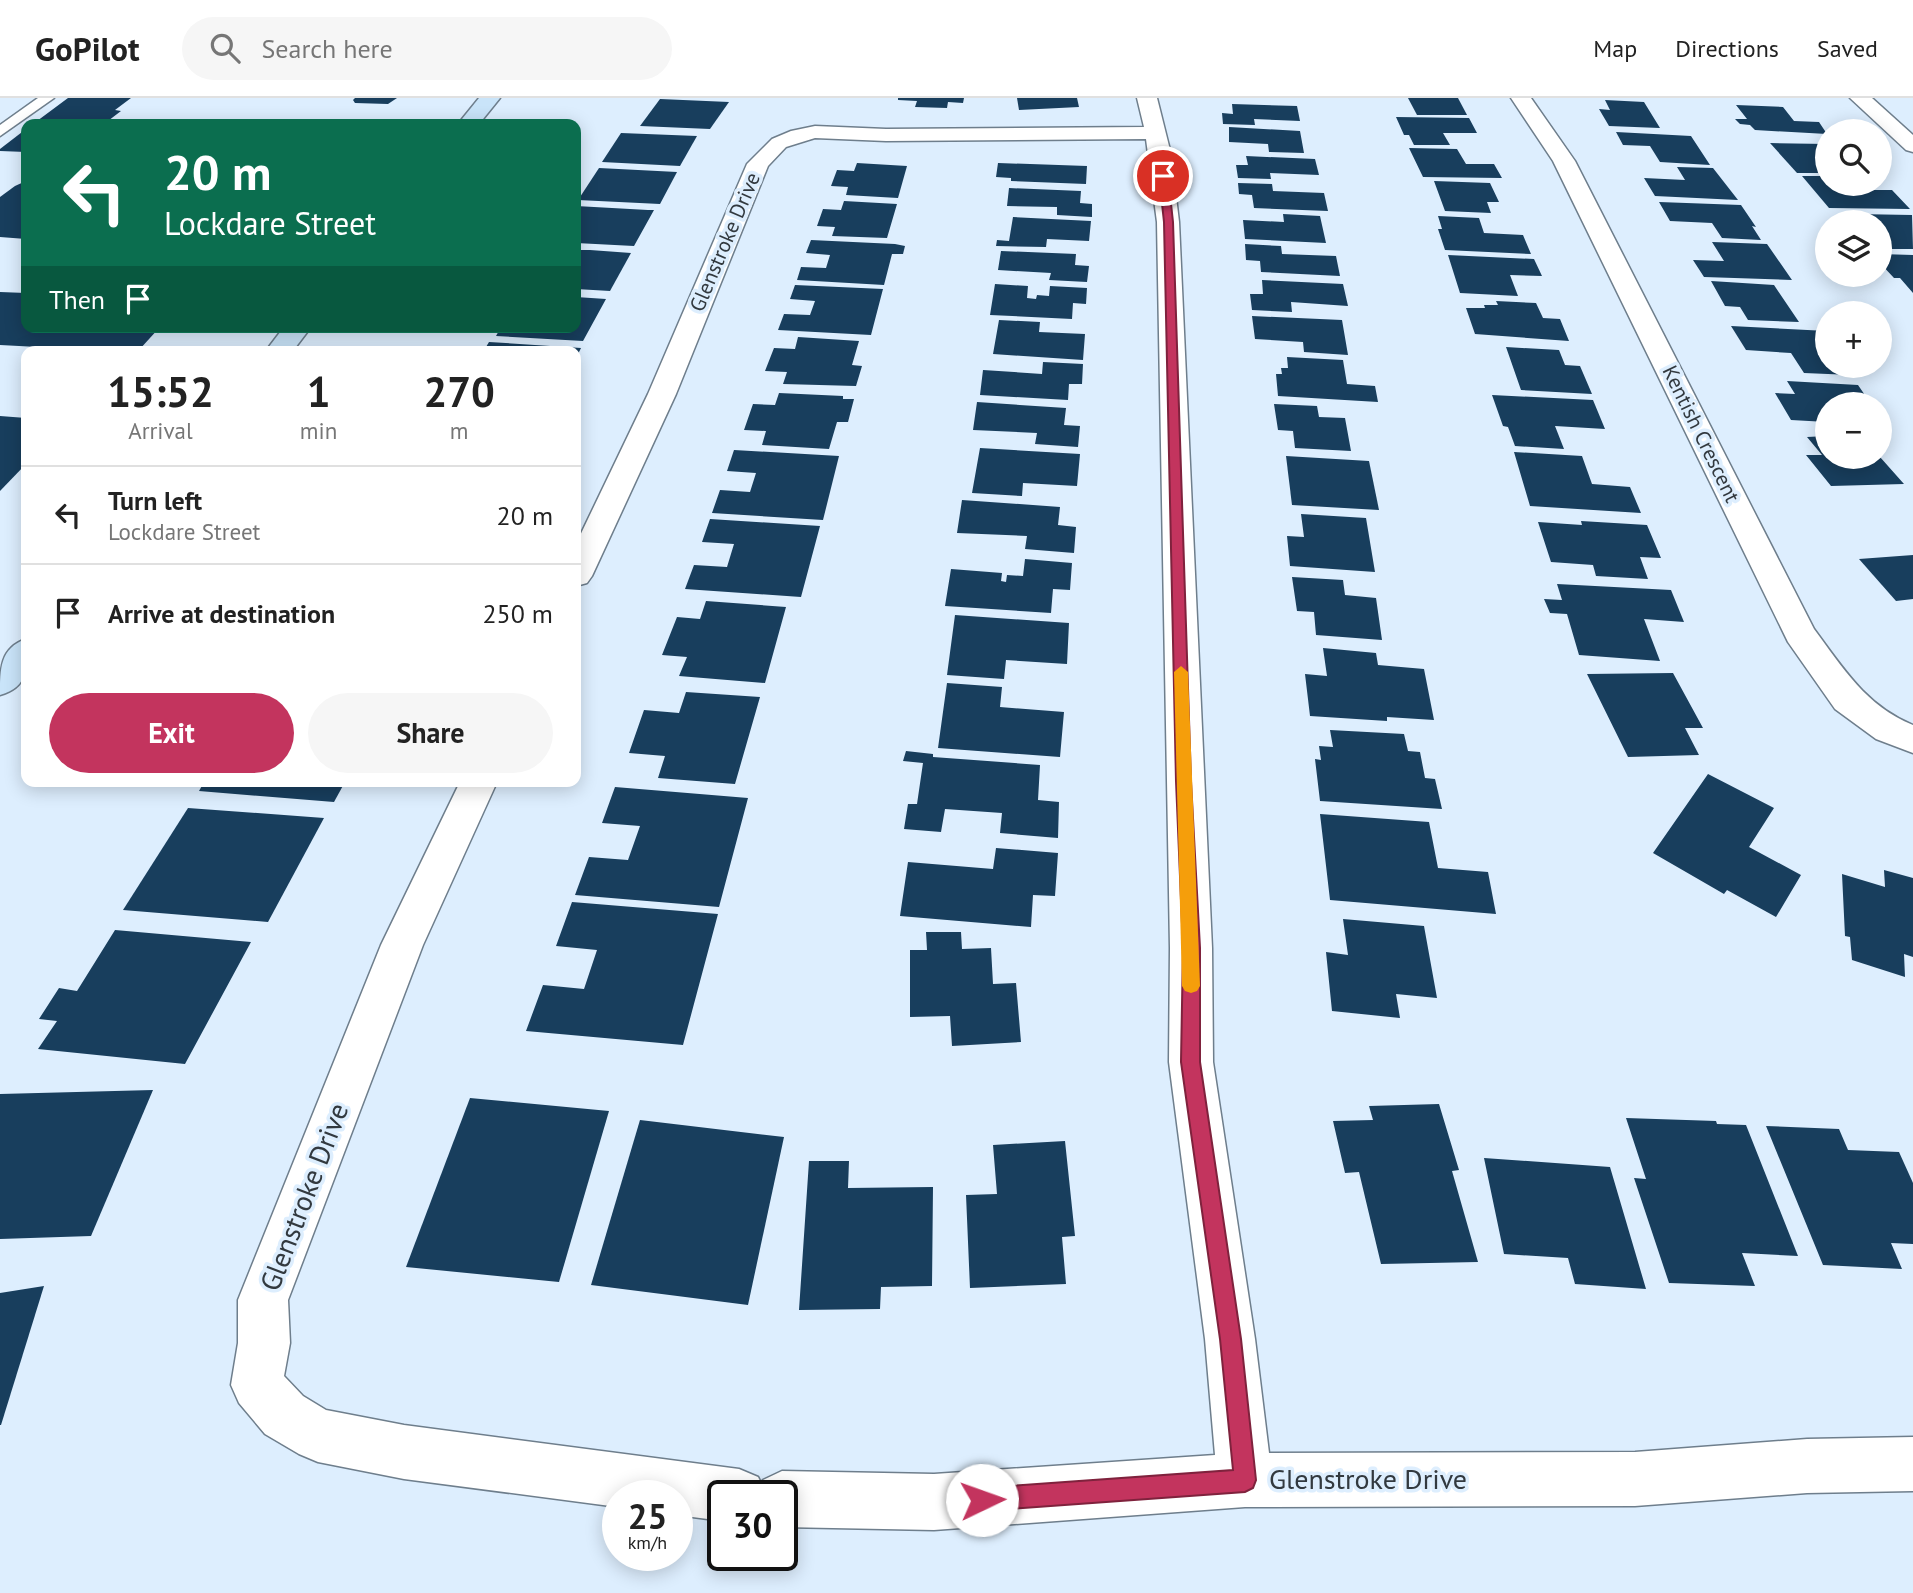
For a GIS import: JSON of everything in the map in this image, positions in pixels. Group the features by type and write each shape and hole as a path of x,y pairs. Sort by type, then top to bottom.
{"main road":[{"path":"472,119 490,98"},
{"path":"0,683 21,657"}],"street":[{"name":"Kentish Crescent","path":"1521,98 1564,161 1800,634 1847,700 1889,730 1913,740"},
{"path":"1860,98 1913,146"},
{"path":"1151,115 1160,154 1168,222 1191,948 1191,1062 1232,1352 1245,1480"},
{"name":"Glenstroke Drive","path":"581,565 662,394 758,164 779,144 798,135 825,131 886,135 1151,115"},
{"name":"Glenstroke Drive","path":"477,787 402,945 263,1300 264,1343 257,1385 284,1415 318,1434 404,1452 707,1492"},
{"name":"Glenstroke Drive","path":"798,1499 934,1502 1245,1480 1634,1479 1807,1466 1913,1464"}],"lane":[{"path":"0,132 47,98"}],"building":[{"path":"68,98 131,98 115,110 121,111 111,119 40,119"},
{"path":"355,98 397,98 388,104 355,103"},
{"path":"898,98 964,98 963,103 948,102 947,108 915,107 917,101"},
{"path":"1017,98 1077,98 1079,107 1019,110"},
{"path":"1408,98 1458,98 1467,115 1417,115"},
{"path":"660,99 729,102 710,129 640,126"},
{"path":"1605,100 1644,102 1660,128 1609,126 1599,109 1610,110"},
{"path":"1232,104 1297,106 1300,121 1254,119 1255,125 1223,124 1222,113 1233,114"},
{"path":"1736,105 1783,107 1794,121 1815,122 1815,133 1755,130 1735,119 1747,119"},
{"path":"1396,117 1469,118 1477,133 1443,133 1450,145 1414,145 1409,135 1404,135"},
{"path":"1229,127 1300,131 1304,153 1269,152 1268,144 1229,142"},
{"path":"1616,132 1691,136 1710,165 1660,162 1650,146 1623,145"},
{"path":"21,133 21,152 0,149"},
{"path":"621,133 697,136 680,166 602,162"},
{"path":"1770,143 1815,144 1815,173 1797,173"},
{"path":"1409,148 1457,149 1466,164 1494,164 1502,178 1423,177"},
{"path":"1246,156 1315,159 1319,175 1270,173 1271,179 1238,178 1236,165 1248,165"},
{"path":"857,163 907,166 898,198 846,195 848,187 831,186 837,170 854,171"},
{"path":"998,163 1087,166 1086,184 1011,181 1011,178 996,177"},
{"path":"1677,167 1713,168 1738,200 1655,196 1644,178 1685,180"},
{"path":"599,168 677,172 660,204 581,200 581,195"},
{"path":"1802,176 1815,176 1815,191"},
{"path":"1434,181 1490,183 1499,202 1487,202 1491,213 1445,211"},
{"path":"21,183 21,239 0,237 0,197"},
{"path":"1238,183 1272,184 1273,191 1324,193 1328,211 1254,208 1252,195 1239,194"},
{"path":"1009,188 1081,191 1080,203 1092,204 1092,217 1057,215 1057,207 1007,206"},
{"path":"1892,190 1910,209 1829,208 1819,196 1892,196"},
{"path":"844,201 897,204 887,238 832,236 835,227 817,226 823,209 841,210"},
{"path":"1659,202 1741,205 1756,227 1752,226 1761,240 1722,238 1712,223 1670,221"},
{"path":"581,206 654,210 634,246 581,243"},
{"path":"1283,214 1320,216 1326,243 1245,239 1243,220 1284,222"},
{"path":"1892,215 1912,215 1913,249 1892,249"},
{"path":"1438,216 1479,218 1484,233 1523,235 1531,254 1445,250 1438,229 1442,229"},
{"path":"1013,217 1091,221 1089,241 1047,239 1046,247 996,246 997,240 1009,241"},
{"path":"811,240 905,246 903,254 892,254 884,285 797,280 801,267 826,268 830,255 806,253"},
{"path":"1712,242 1767,244 1792,280 1704,277 1693,260 1724,261"},
{"path":"1245,244 1281,246 1282,254 1336,256 1340,276 1261,272 1260,261 1246,260"},
{"path":"581,250 631,253 610,291 581,289"},
{"path":"1001,251 1076,254 1075,265 1089,266 1087,282 1049,280 1051,273 998,270"},
{"path":"1892,254 1913,255 1913,293 1900,278 1894,278"},
{"path":"1448,255 1534,259 1542,276 1510,275 1518,296 1460,293"},
{"path":"1262,280 1343,284 1348,306 1291,302 1292,312 1252,310 1250,294 1263,294"},
{"path":"1711,281 1774,285 1799,322 1748,320 1740,307 1725,306"},
{"path":"995,284 1028,286 1027,298 1036,299 1037,295 1049,296 1050,286 1087,288 1086,304 1073,303 1072,319 990,315"},
{"path":"795,285 883,289 871,335 778,330 784,314 810,315 815,301 790,299"},
{"path":"0,292 21,293 21,333 155,333 143,346 0,345"},
{"path":"581,297 606,299 583,341 496,336 498,333 581,333"},
{"path":"1496,301 1536,303 1543,318 1560,319 1569,341 1475,334 1466,308 1498,305"},
{"path":"1252,316 1342,320 1348,355 1304,352 1303,342 1255,339"},
{"path":"999,320 1040,322 1039,332 1085,334 1083,360 993,354"},
{"path":"1731,326 1815,330 1815,373 1804,373 1791,353 1746,350"},
{"path":"798,337 859,341 852,365 862,366 856,386 783,384 787,372 765,371 774,348 795,349"},
{"path":"489,342 550,346 487,346"},
{"path":"1506,347 1559,350 1565,365 1580,366 1592,394 1521,390"},
{"path":"1287,357 1343,360 1347,384 1375,386 1378,402 1278,396 1276,374 1282,374 1281,368 1288,368"},
{"path":"1043,362 1083,364 1082,384 1069,384 1068,400 980,395 983,370 1042,374"},
{"path":"1787,381 1858,385 1863,392 1815,392 1815,421 1791,420 1775,393 1795,394"},
{"path":"779,393 843,396 843,399 854,399 848,422 837,422 829,449 762,445 766,431 744,430 753,404 775,405"},
{"path":"1492,395 1593,400 1605,429 1555,426 1564,449 1515,446 1508,427 1503,426"},
{"path":"977,402 1066,408 1064,425 1080,426 1078,447 1035,444 1037,433 973,430"},
{"path":"1274,404 1317,406 1319,417 1345,418 1351,451 1295,448 1293,431 1278,430"},
{"path":"0,416 21,418 21,469 0,491"},
{"path":"1807,437 1815,437 1815,447"},
{"path":"980,448 1080,454 1077,486 1023,483 1022,496 972,493"},
{"path":"734,450 839,456 823,520 712,513 720,490 750,492 756,473 727,471"},
{"path":"1514,452 1582,456 1592,484 1630,487 1641,513 1530,506"},
{"path":"1806,455 1815,455 1815,466"},
{"path":"1286,456 1369,461 1379,510 1292,505"},
{"path":"1817,469 1891,469 1904,484 1831,486"},
{"path":"962,500 1060,507 1058,525 1076,527 1074,553 1025,549 1027,536 957,533"},
{"path":"1301,514 1366,518 1375,572 1290,566 1287,536 1304,537"},
{"path":"710,519 820,526 801,597 685,589 694,565 727,567 734,544 702,542"},
{"path":"1581,521 1647,525 1661,558 1640,557 1648,579 1596,576 1593,565 1551,562 1538,522 1582,525"},
{"path":"1913,555 1913,599 1896,601 1859,559"},
{"path":"1025,559 1072,563 1070,590 1053,589 1051,613 945,606 951,569 1002,573 1001,581 1006,582 1007,575 1023,576"},
{"path":"1292,577 1343,580 1345,595 1376,598 1382,640 1316,635 1314,612 1297,611"},
{"path":"1557,584 1671,590 1684,622 1644,619 1660,661 1579,655 1567,614 1550,613 1544,599 1562,600"},
{"path":"706,601 786,607 765,683 679,676 687,657 662,655 677,617 700,619"},
{"path":"955,615 1069,623 1067,664 1006,660 1004,679 947,675"},
{"path":"1323,648 1376,653 1378,665 1424,669 1434,720 1387,717 1387,721 1310,716 1305,674 1327,676"},
{"path":"1673,673 1703,728 1685,728 1699,755 1628,757 1587,674"},
{"path":"947,683 1002,687 1000,707 1064,712 1060,757 938,748"},
{"path":"686,692 760,697 735,784 658,778 665,756 629,753 644,710 679,713"},
{"path":"1330,730 1404,734 1408,751 1420,752 1425,778 1435,779 1442,809 1320,801 1315,759 1321,760 1319,746 1333,747"},
{"path":"906,751 933,754 933,757 1040,765 1038,800 1059,802 1058,838 1000,833 1002,813 945,809 941,832 904,829 908,804 917,804 923,763 903,761"},
{"path":"1708,774 1774,808 1749,847 1801,875 1776,917 1727,890 1724,894 1653,853"},
{"path":"201,787 342,787 334,802 199,791"},
{"path":"615,787 748,798 719,907 575,895 589,857 628,860 640,826 602,823"},
{"path":"188,808 324,818 268,922 123,910"},
{"path":"1320,814 1429,822 1438,868 1488,872 1496,914 1330,900"},
{"path":"996,848 1058,853 1055,896 1033,895 1031,927 900,916 908,862 993,869"},
{"path":"1884,870 1913,878 1913,957 1904,954 1905,977 1852,960 1850,937 1845,936 1842,874 1885,887"},
{"path":"572,902 718,914 683,1045 526,1031 543,985 584,989 597,950 556,946"},
{"path":"1343,919 1424,926 1437,998 1396,994 1400,1018 1332,1011 1326,952 1348,955"},
{"path":"115,930 251,942 185,1064 38,1049 57,1021 39,1019 59,988 77,991"},
{"path":"926,932 961,932 962,949 991,948 993,984 1016,983 1021,1042 952,1046 950,1016 910,1017 910,950 927,950"},
{"path":"153,1090 91,1236 0,1239 0,1094"},
{"path":"470,1098 609,1111 559,1282 406,1267"},
{"path":"1439,1104 1459,1170 1452,1171 1478,1262 1381,1264 1359,1172 1345,1173 1333,1121 1373,1120 1369,1106"},
{"path":"1626,1118 1716,1121 1717,1124 1746,1125 1798,1256 1742,1253 1755,1286 1669,1283 1634,1178 1646,1179"},
{"path":"640,1120 784,1137 748,1305 591,1285"},
{"path":"1766,1126 1839,1129 1848,1150 1899,1152 1913,1183 1913,1244 1891,1243 1902,1269 1823,1265"},
{"path":"1065,1141 1075,1236 1062,1237 1066,1284 970,1288 966,1195 997,1194 993,1145"},
{"path":"1484,1158 1610,1167 1646,1289 1575,1284 1568,1258 1504,1254"},
{"path":"809,1161 849,1161 848,1188 933,1187 932,1286 881,1287 880,1309 799,1310"},
{"path":"44,1286 1,1425 0,1425 0,1293"}],"slow traffic":[{"path":"1181,672 1191,986"}],"route":[{"path":"982,1500 1245,1480 1230,1339 1191,1062 1191,948 1168,222 1163,176"}]}
